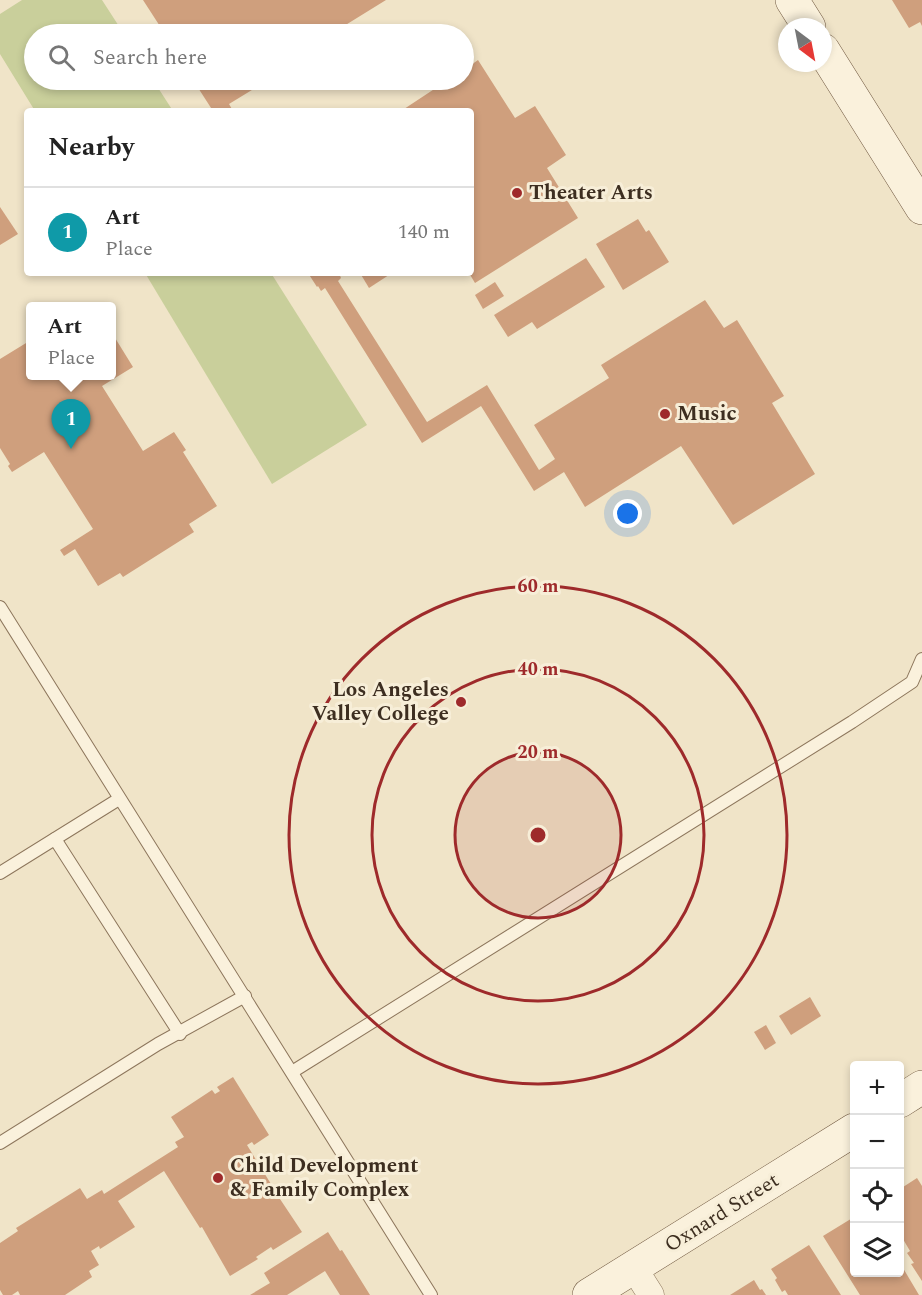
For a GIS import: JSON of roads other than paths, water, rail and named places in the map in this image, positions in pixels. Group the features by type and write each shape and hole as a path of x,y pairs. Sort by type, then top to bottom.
{"main road":[{"path":"792,0 803,18"},
{"path":"832,64 922,208"},
{"path":"904,1098 922,1087"},
{"name":"Oxnard Street","path":"589,1295 850,1133"}],"street":[{"path":"634,1268 651,1295"}],"lane":[{"path":"0,608 245,996 430,1295"},
{"path":"292,1072 852,722 912,682 922,659"},
{"path":"0,873 119,798"},
{"path":"55,839 180,1034"},
{"path":"0,1143 158,1044 180,1034 245,996"}],"place":[{"name":"Theater Arts","path":"517,193"},
{"name":"Music","path":"665,414"},
{"name":"Art","path":"71,449"},
{"name":"Los Angeles Valley College","path":"461,702"},
{"name":"Child Development & Family Complex","path":"218,1178"}]}
